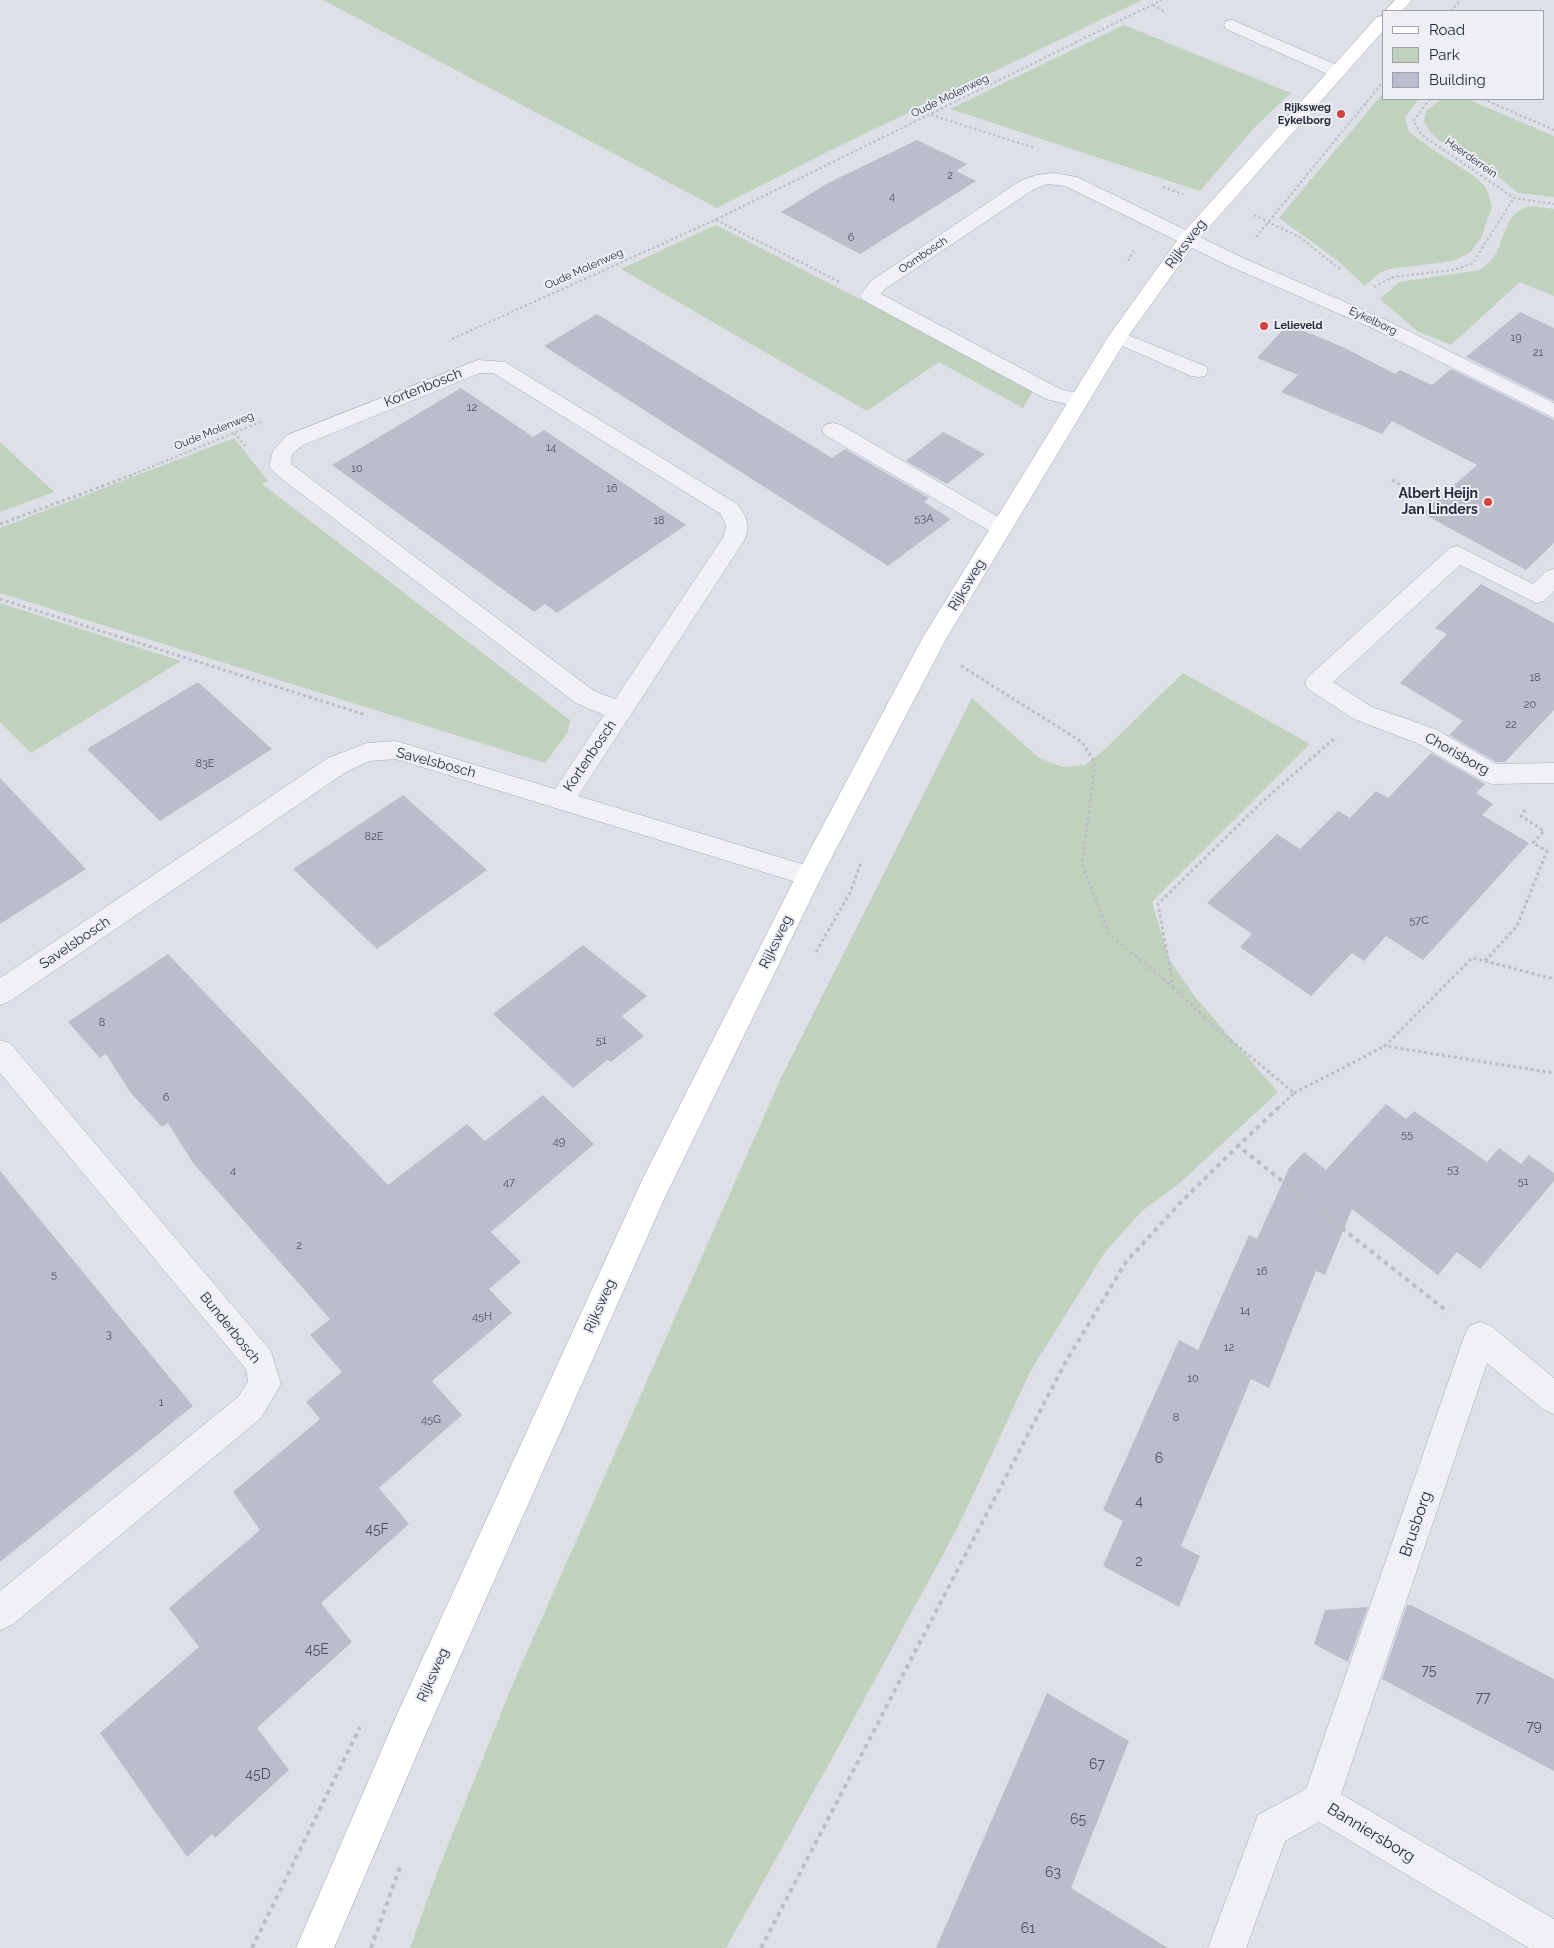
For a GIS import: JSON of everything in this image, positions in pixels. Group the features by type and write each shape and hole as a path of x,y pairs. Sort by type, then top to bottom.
{"main road":[{"path":"1394,10 1404,0"},
{"name":"Rijksweg","path":"315,1948 411,1725 654,1188 809,876 936,638 1118,337 1188,238 1382,23"}],"street":[{"path":"1232,25 1338,72"},
{"name":"Oombosch","path":"870,296 878,286 1038,180 1052,178 1070,181 1188,238"},
{"name":"Eykelborg","path":"1188,238 1236,262 1377,323 1554,411"},
{"path":"870,296 1053,394 1079,400"},
{"path":"1118,337 1198,371"},
{"name":"Kortenbosch","path":"561,800 620,711 735,537 738,526 736,518 729,509 498,367 489,365 478,366 295,440 285,448 280,456 280,466 286,471 585,697 620,711"},
{"path":"833,430 1001,528"},
{"name":"Chorisborg","path":"1553,773 1492,774 1426,736 1363,713 1317,683 1458,554 1536,595 1554,577"},
{"name":"Savelsbosch","path":"0,993 337,765 367,752 396,750 809,876"},
{"name":"Bunderbosch","path":"0,1052 260,1362 265,1384 250,1407 0,1613"},
{"path":"1480,1337 1554,1398"},
{"name":"Brusborg","path":"1320,1802 1480,1337"},
{"name":"Banniersborg","path":"1228,1948 1271,1828 1320,1802 1554,1941"}],"path":[{"name":"Oude Molenweg","path":"448,341 715,220 1162,0"},
{"path":"1451,10 1461,0"},
{"path":"1152,5 1166,13"},
{"path":"1270,220 1382,83"},
{"name":"Heerderrein","path":"1429,100 1413,121 1422,134 1514,198 1554,204"},
{"path":"1485,100 1554,130"},
{"path":"1371,288 1392,277 1453,270 1472,264 1514,198"},
{"path":"715,220 870,296"},
{"name":"Oude Molenweg","path":"0,524 104,486 270,418"},
{"path":"1392,480 1434,503"},
{"path":"0,599 366,715"},
{"path":"956,662 1082,742 1095,763 1082,864 1109,934 1173,987 1210,1024 1294,1093"},
{"path":"1173,987 1158,904 1263,801 1363,713"},
{"path":"1485,961 1518,926 1547,852 1533,843 1544,832 1521,816 1553,773"},
{"path":"812,957 823,944 851,891 864,855"},
{"path":"762,1948 1065,1363 1126,1262 1181,1202 1294,1093 1385,1046 1472,958 1554,979"},
{"path":"1385,1046 1554,1073"},
{"path":"1238,1146 1480,1337"},
{"path":"371,1948 404,1855"}],"green space":[{"path":"323,0 1142,0 827,152 717,208"},
{"path":"1124,25 1291,93 1254,128 1200,191 950,109"},
{"path":"1382,94 1382,100 1418,100 1405,117 1409,132 1474,176 1486,187 1492,207 1481,238 1470,253 1453,261 1390,269 1379,273 1365,286 1337,260 1279,218"},
{"path":"1441,100 1469,100 1554,136 1554,197 1518,193 1499,177 1446,146 1431,133 1424,122 1426,111"},
{"path":"1531,206 1554,209 1554,296 1520,282 1451,345 1417,331 1380,299 1399,282 1480,270 1495,255 1506,229 1515,214"},
{"path":"716,225 953,347 1036,386 1023,408 939,362 867,411 621,269"},
{"path":"234,438 268,481 262,484 570,720 568,732 545,763 0,593 0,528"},
{"path":"0,442 54,492 0,512"},
{"path":"0,603 181,661 31,753 0,722"},
{"path":"1183,673 1310,744 1152,902 1169,959 1195,997 1278,1092 1180,1183 1142,1211 1105,1252 1031,1370 958,1527 726,1948 410,1948 438,1870 511,1688 781,1078 972,698 1039,758 1063,767 1085,765 1104,750"}],"building":[{"path":"917,140 967,164 956,171 976,181 860,254 781,212 828,183"},
{"path":"1520,312 1554,328 1554,401 1466,357"},
{"path":"597,314 832,458 845,449 929,498 924,502 951,519 888,566 544,346"},
{"path":"1288,324 1345,348 1395,374 1400,370 1432,385 1451,369 1554,420 1554,543 1526,570 1422,513 1477,465 1392,421 1382,434 1281,392 1298,375 1257,358"},
{"path":"461,388 533,437 544,430 686,525 557,613 545,604 534,612 332,465"},
{"path":"943,432 985,454 947,484 906,461"},
{"path":"1481,584 1554,623 1554,710 1505,762 1496,762 1449,735 1463,721 1400,683 1447,634 1435,628"},
{"path":"198,682 272,749 160,821 87,749"},
{"path":"1431,753 1485,784 1476,793 1493,804 1482,815 1529,843 1423,960 1386,936 1364,961 1352,953 1311,996 1240,947 1252,934 1207,903 1277,834 1300,849 1338,811 1350,818 1376,791 1388,798"},
{"path":"0,778 86,869 0,924"},
{"path":"403,795 487,870 377,949 293,869"},
{"path":"583,945 647,996 622,1016 644,1036 611,1062 607,1060 573,1088 493,1014"},
{"path":"168,954 388,1185 467,1124 485,1141 543,1095 594,1144 491,1232 521,1262 489,1289 512,1313 432,1381 462,1415 379,1488 409,1524 321,1603 352,1642 257,1728 289,1770 215,1838 212,1834 187,1857 100,1733 199,1647 169,1608 260,1530 233,1492 320,1419 306,1402 342,1372 310,1335 330,1319 193,1163 168,1123 162,1127 130,1092 106,1054 100,1058 68,1022"},
{"path":"1386,1104 1406,1119 1414,1111 1487,1162 1499,1148 1521,1164 1529,1155 1554,1173 1554,1181 1480,1269 1457,1252 1438,1275 1352,1209 1325,1275 1316,1271 1269,1388 1251,1379 1181,1546 1200,1556 1179,1607 1103,1566 1123,1521 1103,1510 1179,1340 1198,1350 1249,1235 1257,1239 1289,1168 1304,1152 1326,1170"},
{"path":"0,1171 193,1406 0,1562"},
{"path":"1407,1605 1411,1605 1554,1679 1554,1771 1382,1679"},
{"path":"1368,1607 1348,1662 1314,1644 1325,1610"},
{"path":"1047,1693 1129,1741 1071,1888 1168,1948 936,1948"}],"place":[{"name":"Rijksweg Eykelborg","path":"1341,114"},
{"name":"Lelieveld","path":"1264,326"},
{"name":"Albert Heijn Jan Linders","path":"1488,502"}]}
